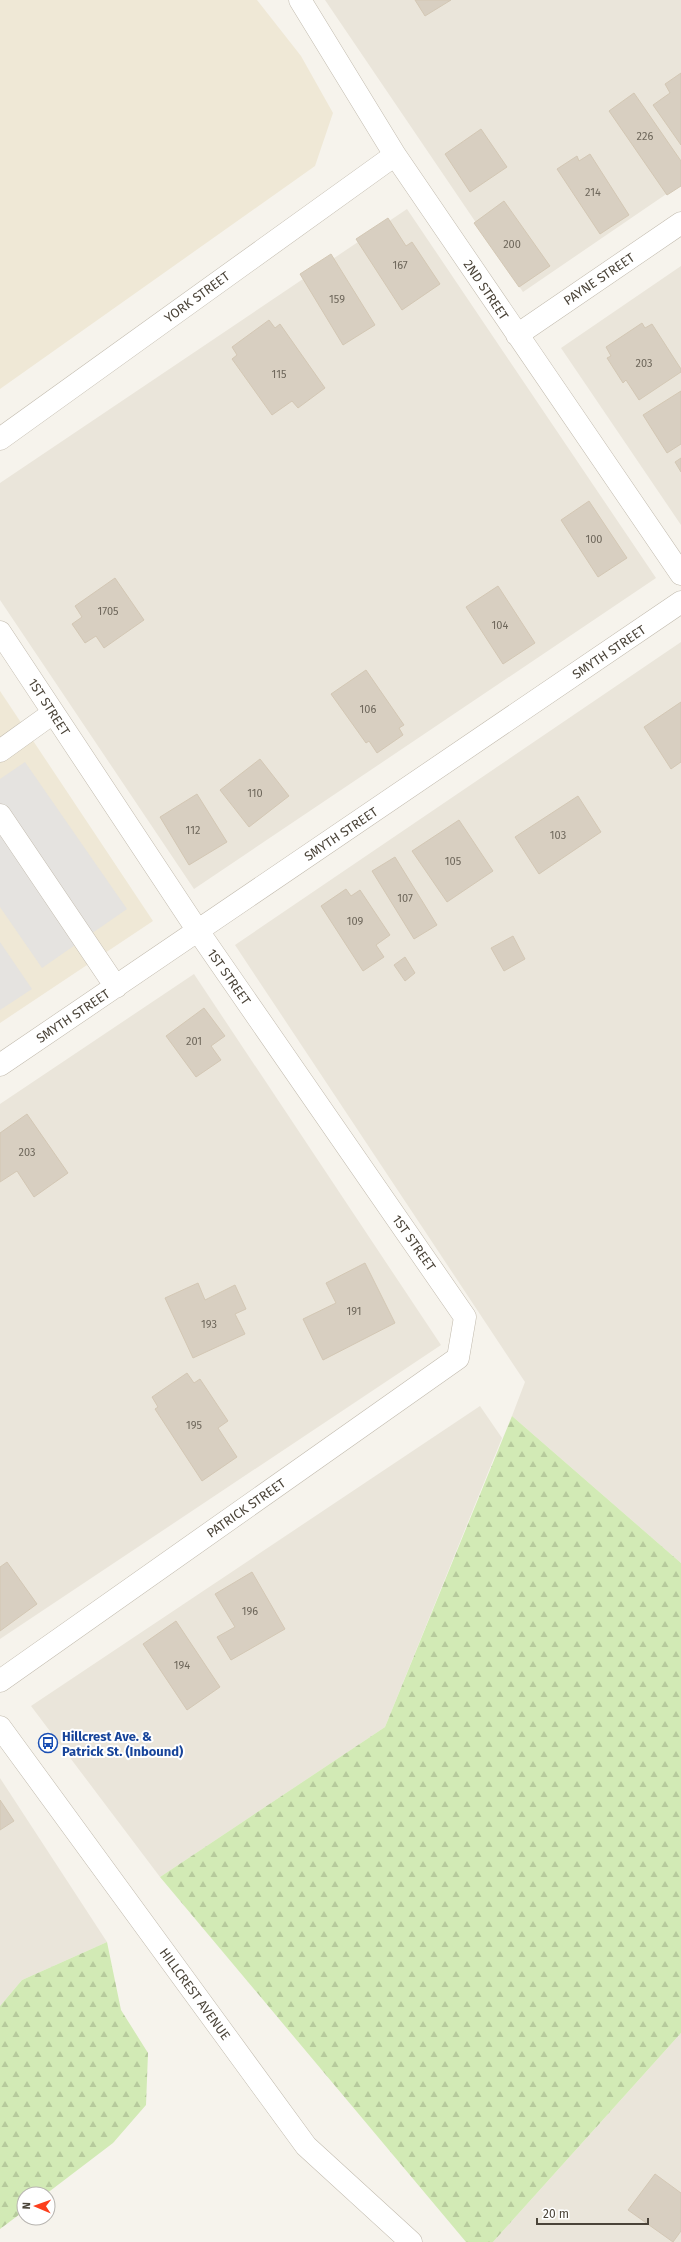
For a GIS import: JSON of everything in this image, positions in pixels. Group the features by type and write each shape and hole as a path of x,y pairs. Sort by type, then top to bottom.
{"street":[{"name":"2ND STREET","path":"300,0 395,154 681,574"},
{"name":"YORK STREET","path":"0,439 395,154"},
{"name":"PAYNE STREET","path":"517,335 681,224"},
{"name":"SMYTH STREET","path":"0,1065 681,602"},
{"name":"1ST STREET","path":"0,632 198,931 465,1318"},
{"path":"0,751 53,713"},
{"path":"0,815 116,987"},
{"name":"PATRICK STREET","path":"0,1681 458,1358 465,1318"},
{"name":"HILLCREST AVENUE","path":"0,1727 306,2146 411,2242"}],"shaded area":[{"path":"0,0 257,0 301,56 333,113 315,166 0,389"},
{"path":"325,0 681,0 681,184 523,292"},
{"path":"407,209 656,578 194,889 0,600 0,483"},
{"path":"681,266 681,525 561,348"},
{"path":"681,642 681,1563 512,1416 525,1382 235,945"},
{"path":"0,691 153,921 0,1023"},
{"path":"25,762 127,909 42,968 0,907 0,779"},
{"path":"0,942 32,989 0,1010"},
{"path":"194,974 441,1345 0,1639 0,1104"},
{"path":"480,1406 502,1438 385,1727 160,1877 31,1706"},
{"path":"0,1778 107,1942 22,1980 0,2006"},
{"path":"681,2033 681,2242 493,2242"}],"green space":[{"path":"512,1416 681,1563 681,2033 493,2242 466,2242 160,1877 385,1727"},
{"path":"107,1942 121,2010 148,2053 146,2105 113,2143 56,2186 16,2186 16,2217 0,2229 0,2006 22,1980"}],"building":[{"path":"415,0 451,0 425,16"},
{"path":"681,73 681,145 653,105 670,93 665,84"},
{"path":"634,93 681,161 681,186 667,195 609,111"},
{"path":"481,129 507,167 470,192 445,154"},
{"path":"590,154 629,215 600,234 557,169 577,156 579,161"},
{"path":"504,201 550,266 519,287 474,223"},
{"path":"388,218 406,246 412,242 440,284 402,310 356,239"},
{"path":"331,254 375,325 343,345 300,274"},
{"path":"269,320 275,328 280,324 325,388 298,408 292,401 272,415 232,359 237,355 232,347"},
{"path":"642,323 645,328 652,324 681,369 681,372 639,400 626,380 623,383 607,358 611,356 606,347"},
{"path":"681,391 681,444 667,453 643,415"},
{"path":"681,458 681,472 675,462"},
{"path":"589,501 627,558 598,577 561,520"},
{"path":"115,578 144,620 104,648 96,636 85,643 72,624 82,617 75,606"},
{"path":"498,586 535,643 503,664 466,607"},
{"path":"366,670 404,725 399,728 403,735 377,753 369,741 366,743 331,694"},
{"path":"681,702 681,762 671,769 644,727"},
{"path":"260,759 289,796 249,827 220,790"},
{"path":"197,794 227,842 189,865 160,817"},
{"path":"578,796 601,832 539,874 515,837"},
{"path":"459,820 493,871 447,902 412,851"},
{"path":"395,857 437,925 414,939 372,871"},
{"path":"346,889 351,896 360,890 390,935 376,945 384,957 363,971 321,906"},
{"path":"513,936 525,959 504,971 491,948"},
{"path":"405,957 415,973 405,981 394,965"},
{"path":"204,1008 225,1036 211,1046 221,1060 196,1077 166,1036"},
{"path":"27,1114 68,1173 34,1197 17,1171 0,1182 0,1133"},
{"path":"365,1263 395,1323 323,1360 303,1319 336,1303 326,1283"},
{"path":"198,1283 205,1300 235,1285 246,1309 235,1314 245,1334 193,1358 165,1298"},
{"path":"187,1373 194,1383 200,1379 228,1421 218,1428 237,1457 202,1481 155,1409 158,1407 152,1397"},
{"path":"7,1562 37,1604 0,1631 0,1567"},
{"path":"252,1572 285,1629 231,1660 217,1637 235,1627 215,1594"},
{"path":"176,1621 220,1687 187,1710 143,1644"},
{"path":"0,1800 14,1821 0,1830"},
{"path":"655,2174 681,2193 681,2231 673,2242 628,2210"}],"place":[{"name":"Hillcrest Ave. & Patrick St. (Inbound)","path":"48,1743"}]}
